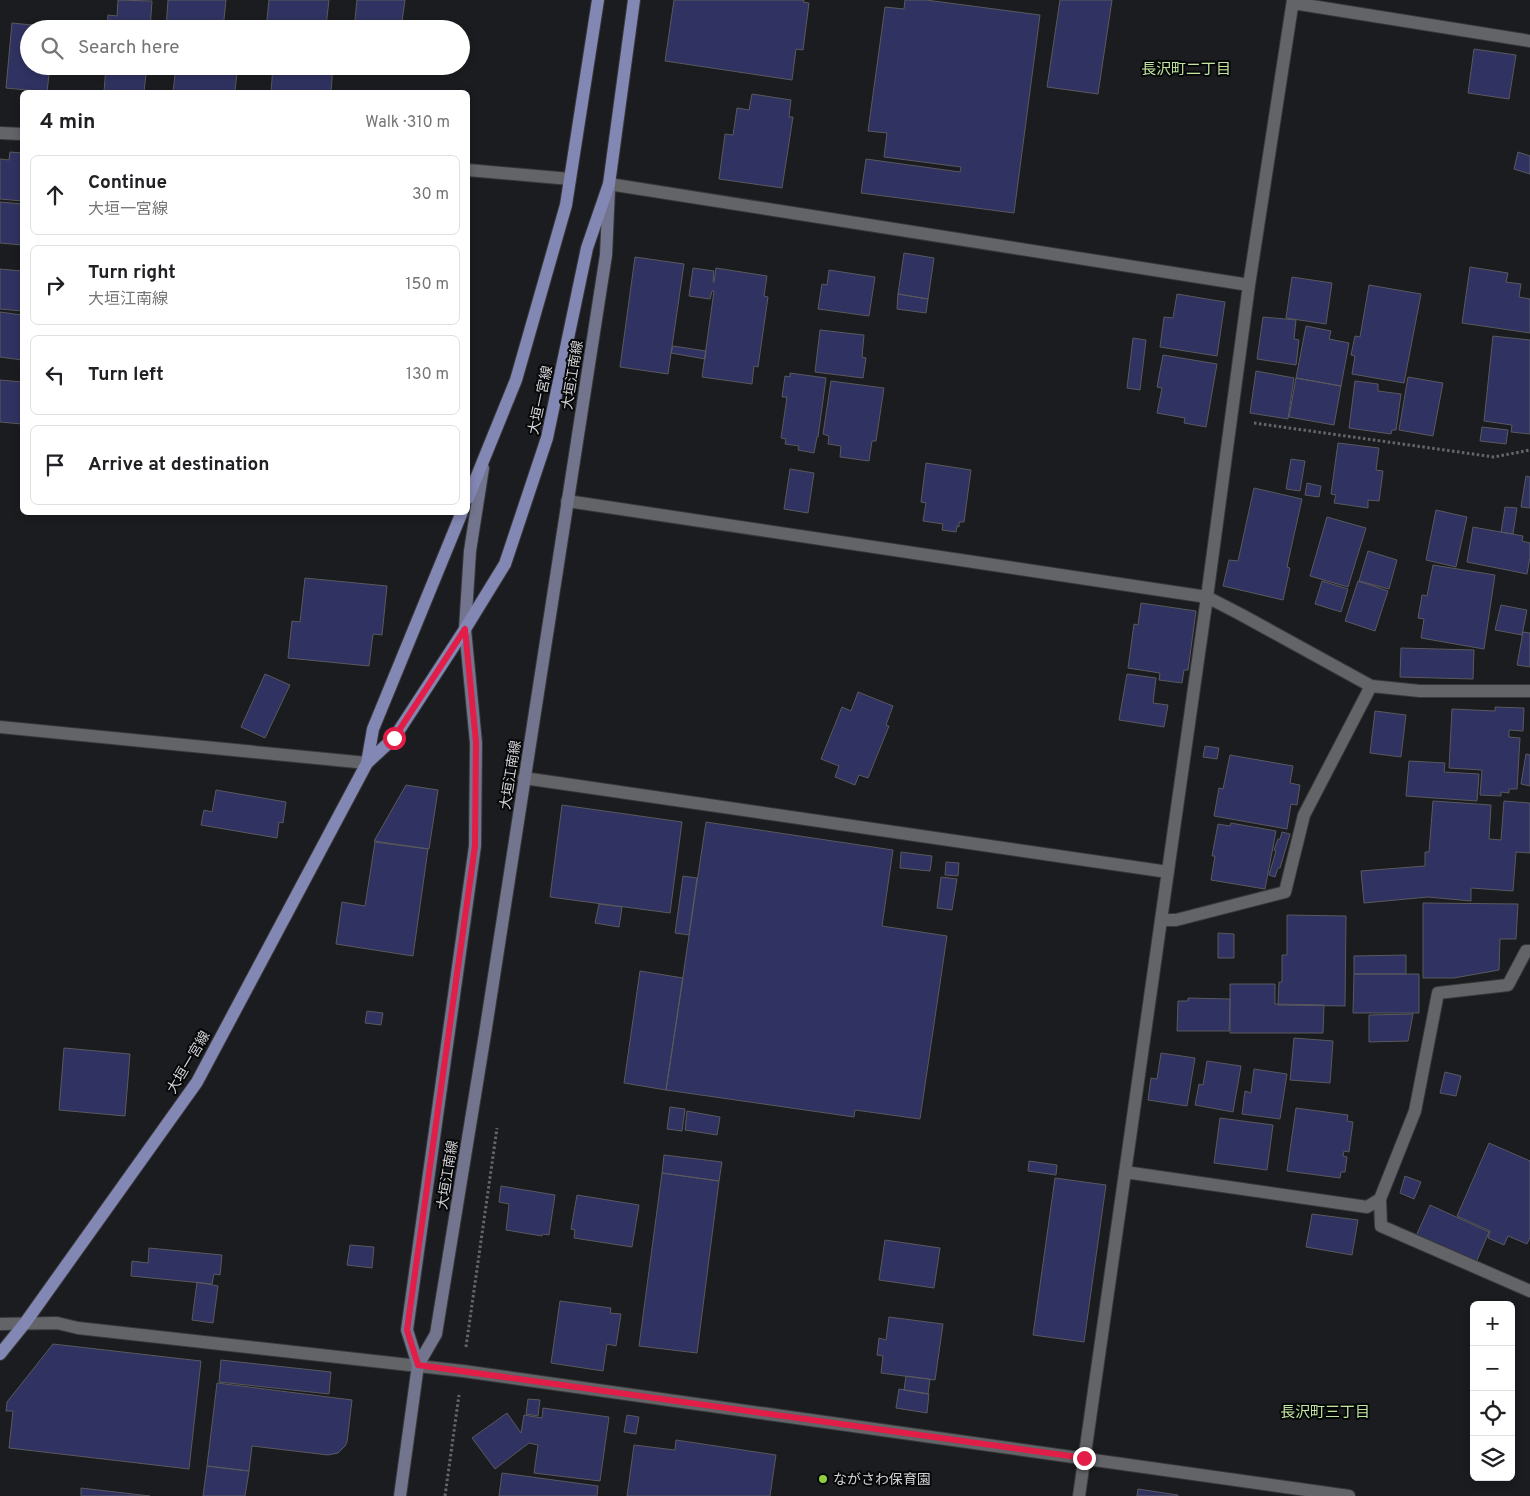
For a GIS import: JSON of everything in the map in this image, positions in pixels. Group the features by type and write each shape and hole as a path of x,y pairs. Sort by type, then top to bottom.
{"main road":[{"name":"大垣一宮線","path":"470,493 516,380 566,205 598,0"},
{"name":"大垣一宮線","path":"0,1354 25,1324 197,1082 368,763 394,738 506,564 547,438 587,248 609,184 634,0"},
{"name":"大垣江南線","path":"400,1496 418,1365 436,1334 606,255 609,184"},
{"name":"大垣江南線","path":"418,1365 407,1330 475,846 476,742 465,629 470,551 485,455"},
{"name":"大垣一宮線","path":"368,763 374,729 461,515"}],"street":[{"path":"1078,1496 1207,597 1249,285 1293,1 1530,41"},
{"path":"0,133 20,134"},
{"path":"470,170 570,179"},
{"path":"609,184 1249,285"},
{"path":"567,502 1207,597 1371,686 1420,691 1530,691"},
{"path":"1161,920 1176,920 1285,892 1304,815 1371,686"},
{"path":"0,727 368,763"},
{"path":"524,778 1168,872"},
{"path":"1530,951 1526,951 1508,985 1438,993 1415,1111 1380,1199 1381,1226 1530,1291"},
{"path":"1125,1172 1367,1207 1380,1199"},
{"path":"0,1324 56,1323 78,1328 418,1365 1349,1496"}],"path":[{"path":"1231,420 1494,457 1530,450"}],"building":[{"path":"118,0 152,1 151,20 108,20 108,15 117,16"},
{"path":"168,0 226,0 224,20 167,20"},
{"path":"269,0 329,0 327,20 267,20"},
{"path":"357,0 405,0 402,20 355,20"},
{"path":"674,0 804,0 803,2 809,3 803,50 796,49 792,80 665,61"},
{"path":"905,0 926,0 1040,15 1014,213 861,193 866,159 960,172 961,167 884,157 887,133 868,131 885,7 904,9"},
{"path":"1060,0 1112,0 1098,94 1047,87"},
{"path":"12,23 20,24 20,75 49,75 47,90 6,88"},
{"path":"1474,49 1516,55 1509,99 1468,93"},
{"path":"105,75 146,75 144,90 104,90"},
{"path":"175,75 237,75 235,90 173,90"},
{"path":"272,75 332,75 331,90 271,90"},
{"path":"752,94 791,100 789,117 793,117 782,188 719,179 725,134 733,135 737,108 749,110"},
{"path":"10,152 20,153 20,201 0,199 0,159 9,160"},
{"path":"1518,152 1530,156 1530,174 1514,169"},
{"path":"0,202 20,204 20,245 0,243"},
{"path":"904,253 934,258 928,299 898,294"},
{"path":"635,257 684,264 668,374 620,367"},
{"path":"1470,267 1508,273 1506,282 1521,284 1519,297 1530,299 1530,333 1462,323"},
{"path":"693,268 714,271 713,282 716,268 767,276 764,296 768,297 758,367 754,366 752,384 702,377 714,291 712,291 710,299 689,296"},
{"path":"0,269 20,271 20,311 0,309"},
{"path":"829,270 875,277 869,316 818,309 822,284 827,285"},
{"path":"1292,277 1332,283 1326,324 1286,318"},
{"path":"1369,285 1421,294 1404,383 1352,374 1355,356 1351,355 1355,336 1360,337"},
{"path":"898,294 928,299 926,313 897,309"},
{"path":"1177,294 1225,302 1217,356 1160,347 1164,317 1173,318"},
{"path":"0,312 20,315 20,360 0,357"},
{"path":"1263,317 1296,320 1294,339 1299,340 1296,365 1257,359"},
{"path":"1306,326 1331,331 1329,339 1349,343 1341,386 1296,378"},
{"path":"820,330 864,335 862,357 866,358 863,378 815,372"},
{"path":"1493,336 1530,340 1530,434 1511,432 1512,425 1484,421"},
{"path":"1133,338 1146,340 1140,390 1127,388"},
{"path":"673,346 706,351 705,359 671,353"},
{"path":"1163,355 1217,364 1206,427 1184,423 1185,418 1157,413 1162,388 1157,387"},
{"path":"1256,371 1294,378 1288,419 1250,413"},
{"path":"790,373 826,378 814,453 798,450 799,446 785,444 786,439 781,438 787,397 782,397 785,376 790,377"},
{"path":"1408,377 1443,383 1433,436 1399,430"},
{"path":"1296,378 1341,386 1334,425 1289,417"},
{"path":"0,380 20,382 20,424 0,422"},
{"path":"831,381 884,388 876,441 872,441 869,461 840,457 841,446 828,444 829,436 823,434"},
{"path":"1355,381 1378,384 1378,391 1401,394 1396,430 1392,430 1391,434 1349,428"},
{"path":"1482,427 1508,430 1506,444 1480,441"},
{"path":"1338,443 1379,448 1376,470 1383,471 1379,501 1368,500 1368,508 1334,503 1336,495 1331,494"},
{"path":"1291,459 1305,461 1300,491 1286,489"},
{"path":"926,463 971,470 964,522 959,522 956,532 942,530 943,524 923,521 926,503 921,502"},
{"path":"790,469 814,473 808,513 784,509"},
{"path":"1526,476 1530,477 1530,508 1521,507"},
{"path":"1307,483 1321,486 1319,497 1305,495"},
{"path":"1254,488 1302,499 1287,567 1290,568 1283,600 1223,586 1229,560 1238,561"},
{"path":"1505,507 1517,508 1513,534 1501,532"},
{"path":"1436,510 1467,517 1456,567 1426,560"},
{"path":"1327,517 1366,528 1348,587 1310,576"},
{"path":"1473,527 1523,536 1522,541 1530,543 1527,574 1467,562"},
{"path":"1368,551 1397,560 1389,589 1359,581"},
{"path":"1433,565 1495,575 1484,649 1421,638 1424,619 1418,618 1422,595 1427,596"},
{"path":"305,578 387,586 382,635 373,634 369,666 288,658 292,621 300,622"},
{"path":"1322,581 1348,589 1341,612 1315,604"},
{"path":"1358,581 1388,591 1375,631 1345,621"},
{"path":"1141,603 1196,611 1188,670 1184,670 1182,683 1159,680 1160,673 1128,668 1134,624 1138,625"},
{"path":"1501,605 1527,610 1522,635 1495,630"},
{"path":"1523,632 1530,633 1530,667 1517,665"},
{"path":"1401,648 1474,650 1473,679 1400,677"},
{"path":"265,674 290,685 265,738 241,727"},
{"path":"1127,674 1156,678 1153,703 1168,705 1164,727 1119,720"},
{"path":"858,692 893,706 886,725 889,726 868,778 859,775 855,785 835,777 839,766 821,759 842,707 851,711"},
{"path":"1495,707 1524,708 1523,731 1509,730 1509,737 1520,738 1517,789 1509,789 1509,793 1501,792 1501,796 1480,795 1482,770 1449,768 1452,709 1495,711"},
{"path":"1375,711 1406,715 1401,757 1370,753"},
{"path":"1205,746 1219,748 1217,759 1203,757"},
{"path":"1526,754 1530,755 1530,786 1521,784"},
{"path":"1230,755 1293,766 1290,783 1300,785 1297,805 1291,804 1287,829 1214,816 1219,788 1223,789"},
{"path":"1409,761 1445,763 1444,772 1479,774 1477,801 1406,796"},
{"path":"406,785 438,790 429,849 374,841"},
{"path":"216,790 286,802 283,823 279,822 277,838 201,825 204,810 212,812"},
{"path":"1433,801 1491,805 1489,839 1501,840 1504,801 1530,803 1530,853 1516,852 1513,891 1471,888 1471,901 1428,897 1364,903 1361,871 1425,866 1425,852 1429,852"},
{"path":"562,805 682,822 670,913 550,897"},
{"path":"706,822 893,850 882,926 947,936 920,1119 855,1110 854,1117 666,1090"},
{"path":"1231,823 1276,831 1265,889 1211,880 1215,856 1212,856 1218,824 1230,826"},
{"path":"1282,832 1290,834 1280,868 1278,868 1275,877 1269,875 1276,851 1274,850"},
{"path":"375,842 428,849 413,956 336,944 342,902 365,906"},
{"path":"901,852 932,856 930,871 900,868"},
{"path":"946,862 959,863 958,876 945,875"},
{"path":"683,876 697,878 689,935 675,933"},
{"path":"941,877 957,879 952,910 937,908"},
{"path":"1423,903 1518,904 1516,939 1500,939 1499,970 1454,978 1423,978"},
{"path":"599,904 622,907 619,927 595,923"},
{"path":"1287,915 1346,916 1345,1006 1278,1005 1279,982 1282,982 1282,955 1287,955"},
{"path":"1218,933 1234,934 1234,958 1218,958"},
{"path":"1406,955 1406,974 1354,974 1354,956"},
{"path":"640,971 683,978 666,1090 624,1083"},
{"path":"1354,974 1419,974 1419,1013 1353,1013"},
{"path":"1230,984 1275,984 1275,1004 1324,1005 1323,1033 1230,1033"},
{"path":"1188,998 1230,999 1229,1031 1177,1031 1178,1001 1188,1001"},
{"path":"367,1011 383,1013 381,1025 365,1023"},
{"path":"1413,1014 1408,1041 1369,1042 1369,1015"},
{"path":"1294,1038 1333,1041 1330,1083 1290,1080"},
{"path":"64,1048 130,1054 125,1116 59,1110"},
{"path":"1161,1053 1195,1058 1187,1106 1148,1100 1151,1078 1157,1079"},
{"path":"1207,1061 1241,1066 1233,1112 1195,1105 1199,1084 1203,1085"},
{"path":"1254,1069 1287,1074 1280,1119 1242,1114 1245,1091 1251,1093"},
{"path":"1445,1072 1461,1076 1456,1096 1440,1093"},
{"path":"670,1107 685,1109 682,1131 667,1129"},
{"path":"1296,1108 1348,1115 1347,1121 1353,1122 1349,1152 1344,1151 1343,1156 1347,1157 1345,1172 1341,1172 1340,1178 1287,1171"},
{"path":"687,1111 720,1117 717,1135 685,1130"},
{"path":"1220,1118 1273,1125 1267,1170 1214,1163"},
{"path":"1489,1143 1530,1161 1530,1237 1527,1244 1508,1236 1504,1245 1488,1238 1490,1231 1457,1216"},
{"path":"664,1155 722,1162 719,1181 662,1173"},
{"path":"1029,1161 1057,1165 1056,1175 1028,1171"},
{"path":"662,1173 719,1181 697,1353 639,1346"},
{"path":"1405,1176 1421,1182 1414,1199 1400,1193"},
{"path":"1055,1178 1106,1185 1084,1342 1033,1335"},
{"path":"501,1186 555,1195 549,1235 543,1234 542,1236 506,1230 509,1204 499,1202"},
{"path":"577,1195 639,1205 632,1247 574,1238 575,1230 571,1229"},
{"path":"1430,1205 1489,1232 1475,1265 1415,1238"},
{"path":"1312,1214 1358,1220 1352,1255 1306,1247"},
{"path":"885,1240 940,1248 934,1288 879,1280"},
{"path":"350,1245 374,1247 372,1268 347,1265"},
{"path":"149,1248 222,1255 220,1275 214,1274 212,1284 131,1276 132,1261 148,1263"},
{"path":"197,1282 218,1286 213,1323 192,1320"},
{"path":"560,1301 611,1308 610,1313 621,1314 616,1346 607,1344 603,1371 551,1363"},
{"path":"889,1317 943,1324 935,1380 881,1373 883,1356 877,1355 879,1338 886,1340"},
{"path":"53,1344 201,1361 189,1469 9,1448 13,1411 6,1411 7,1402"},
{"path":"221,1360 331,1372 329,1394 219,1382"},
{"path":"906,1376 930,1379 928,1394 904,1390"},
{"path":"217,1383 352,1400 347,1442 338,1453 328,1455 252,1446 249,1471 207,1466"},
{"path":"899,1389 929,1394 927,1413 896,1408"},
{"path":"528,1399 540,1400 538,1416 526,1414"},
{"path":"543,1408 609,1417 600,1481 534,1473 538,1445 529,1443 495,1469 472,1438 507,1413 521,1433 524,1415 542,1418"},
{"path":"627,1415 639,1417 636,1434 624,1432"},
{"path":"676,1440 776,1455 770,1496 627,1496 634,1445 675,1450"},
{"path":"207,1466 249,1471 245,1496 203,1496"},
{"path":"502,1473 598,1486 597,1496 499,1496"},
{"path":"81,1488 150,1496 81,1496"},
{"path":"1138,1489 1178,1495 1178,1496 1137,1496"}],"place":[{"name":"ながさわ保育園","path":"823,1479"}],"district":[{"name":"長沢町二丁目","path":"1186,69"},
{"name":"長沢町三丁目","path":"1325,1412"}],"route":[{"path":"394,738 465,629 476,742 475,846 449,1020 407,1330 418,1365 1084,1458"}]}
